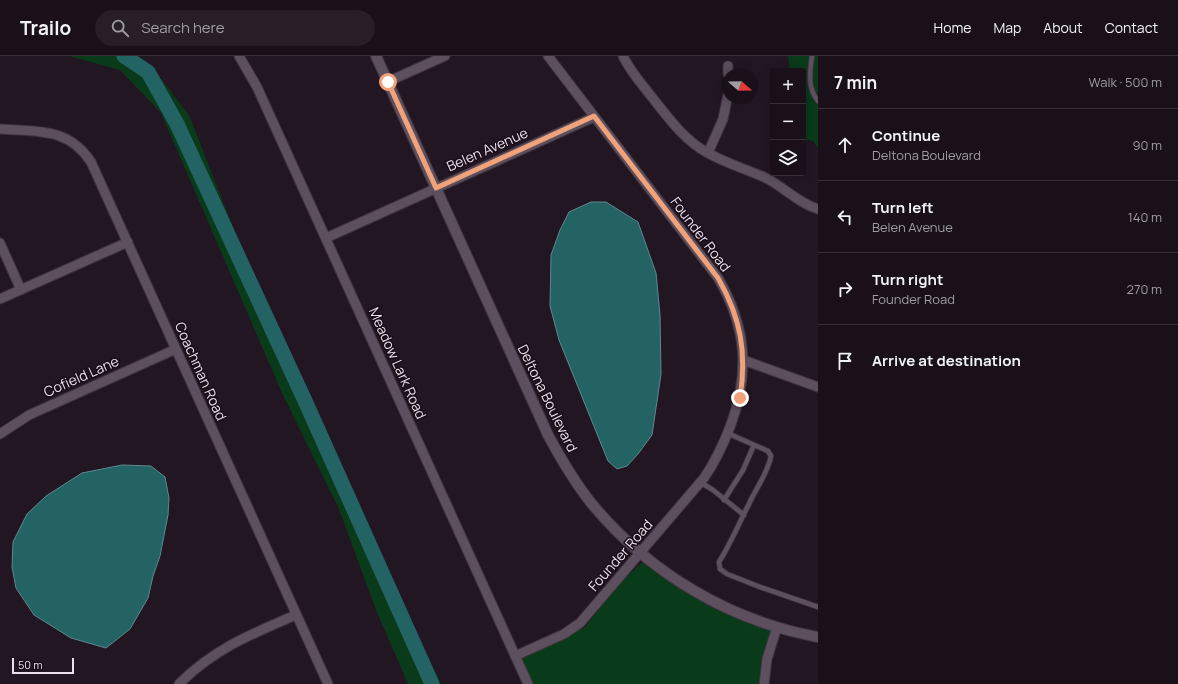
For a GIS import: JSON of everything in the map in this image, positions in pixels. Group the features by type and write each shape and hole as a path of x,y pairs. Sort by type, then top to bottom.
{"main road":[{"name":"Deltona Boulevard","path":"376,56 548,435 561,459 592,503 611,525 640,553 676,580 708,599 733,611 777,628 818,637"}],"street":[{"name":"Meadow Lark Road","path":"239,56 257,87 528,684"},
{"path":"388,82 445,56"},
{"name":"Founder Road","path":"516,656 572,630 580,623 700,482 714,463 727,433 740,398 743,380 744,360 742,341 734,308 718,278 548,56"},
{"path":"623,56 633,74 677,129 688,139 708,153 766,178 802,202 818,209"},
{"path":"708,153 723,119 726,104"},
{"name":"Belen Avenue","path":"326,238 594,116"},
{"name":"Coachman Road","path":"0,130 50,133 70,140 78,146 92,162 328,684"},
{"path":"0,299 128,242"},
{"path":"0,243 21,290"},
{"name":"Cofield Lane","path":"0,434 29,415 176,349"},
{"path":"744,360 818,387"},
{"path":"179,684 206,660 221,650 238,640 296,615"},
{"path":"764,684 767,659 777,628"}],"lane":[{"path":"812,56 809,81 814,97 818,101"},
{"path":"727,433 768,451 771,456 770,464 729,547 719,562 720,569 727,574 760,587 818,607"},
{"path":"724,500 743,470 754,445"},
{"path":"700,482 744,514"}],"shaded area":[{"path":"69,56 135,56 158,75 189,115 266,312 441,684 408,684 376,610 339,509 282,393 161,113 120,70"},
{"path":"788,56 818,56 818,148 813,141 806,140 806,68 790,68"},
{"path":"591,202 606,202 638,222 656,273 660,315 661,374 652,435 627,466 617,469 608,461 559,340 550,306 551,255 560,230 569,212"},
{"path":"122,465 151,466 165,477 169,498 168,515 160,556 153,576 148,598 130,629 106,648 71,638 34,615 16,588 12,567 13,542 27,514 46,496 82,473"},
{"path":"644,561 777,633 767,684 524,684 513,658 584,628 620,582"}],"waterway":[{"path":"124,56 148,72 177,124 306,403 432,684"}],"route":[{"path":"388,82 436,188 594,116 718,278 726,292 734,308 742,341 744,360 740,398"}]}
